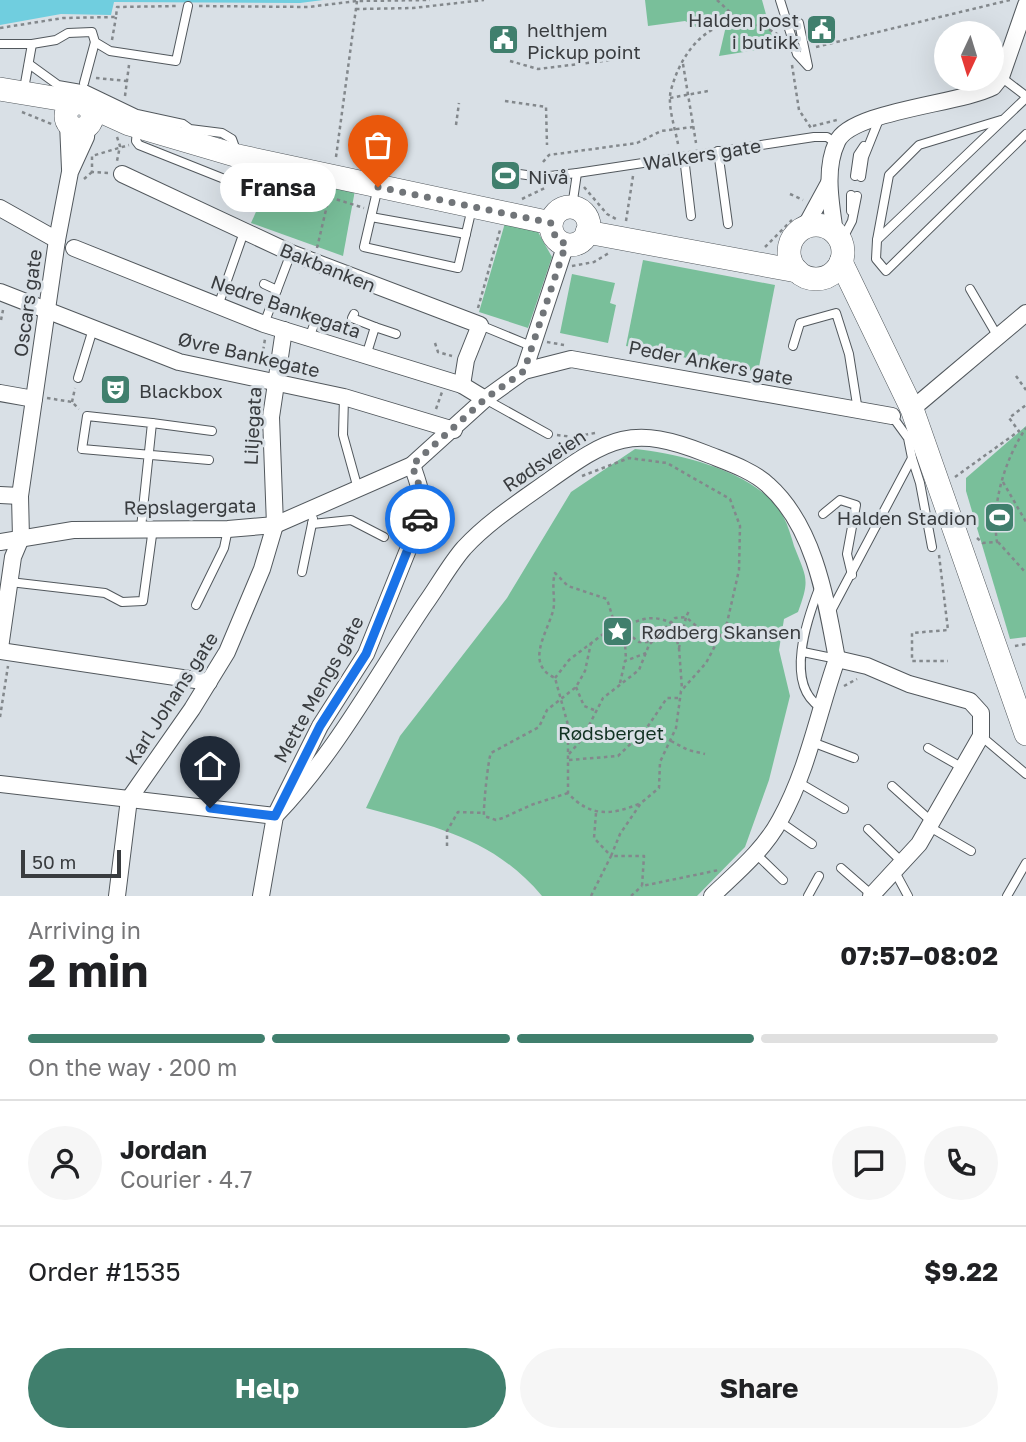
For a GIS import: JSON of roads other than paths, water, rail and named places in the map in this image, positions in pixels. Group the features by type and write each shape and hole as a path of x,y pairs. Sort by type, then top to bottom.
{"street":[{"path":"1004,68 1026,5"},
{"path":"0,89 21,103 78,111 127,130 199,145 377,192 551,223"},
{"path":"985,91 853,125 832,140 829,183 843,239 902,412 1026,734"},
{"name":"Oscars gate","path":"0,649 13,557 21,538 20,496 38,398 57,240 78,111"},
{"name":"Bakbanken","path":"122,174 291,253 476,324"},
{"path":"829,183 805,227 794,237 793,261 808,278 820,279 833,273 843,239"},
{"path":"524,371 531,346 568,256 587,232 584,214 572,207 559,211 551,223"},
{"path":"0,208 57,240"},
{"path":"551,223 556,239 568,256"},
{"path":"805,227 821,225 843,239"},
{"path":"587,232 748,264 793,261"},
{"name":"Nedre Bankegata","path":"74,248 266,326 462,385 485,399"},
{"path":"820,279 867,313"},
{"name":"Øvre Bankegate","path":"0,292 179,362 344,397 454,430"},
{"path":"902,412 1026,313"},
{"path":"462,385 476,324"},
{"name":"Liljegata","path":"275,525 270,448 275,384 284,330"},
{"name":"Peder Ankers gate","path":"524,371 570,359 581,359 858,411 902,412"},
{"name":"Repslagergata","path":"0,542 73,530 228,529 275,525 313,516 358,489 412,465 454,430 485,399 524,371"},
{"path":"0,393 38,398"},
{"name":"Rødsveien","path":"275,816 298,793 350,720 464,548 496,519 587,454 614,441 669,439 734,464 767,483 787,505 810,551 821,583 837,659"},
{"name":"Mette Mengs gate","path":"261,896 275,816 320,726 366,654 423,509 422,494 412,465"},
{"path":"0,495 20,496"},
{"name":"Karl Johans gate","path":"117,896 130,799 208,682 244,616 275,525"},
{"path":"0,649 208,682"},
{"path":"712,896 752,856 779,821 798,782 837,659 867,666 909,684 975,704 981,713 981,736 919,844 871,895"},
{"path":"0,784 275,816"}],"lane":[{"path":"780,0 797,54 808,65 799,23"},
{"path":"95,42 110,51 176,61 188,6"},
{"path":"0,44 32,44 56,40 68,33 92,32 95,42 78,111"},
{"path":"21,103 32,44"},
{"path":"29,64 58,85 87,90 137,114 183,124 190,129 222,133 232,139 238,156"},
{"path":"877,240 1026,97 1004,79"},
{"path":"858,176 870,137 880,117"},
{"path":"1003,119 919,145 889,175 876,259 886,271 1026,134"},
{"path":"127,130 188,166 252,190"},
{"name":"Walkers gate","path":"512,173 541,177 814,137 832,140"},
{"path":"188,166 199,145"},
{"path":"718,151 728,224"},
{"path":"684,157 691,216"},
{"path":"572,207 577,173"},
{"path":"377,192 363,247 458,268 472,207"},
{"path":"843,239 854,196"},
{"path":"371,213 466,234"},
{"path":"218,306 244,232"},
{"path":"266,326 291,253"},
{"path":"264,284 277,290"},
{"path":"970,289 998,337"},
{"path":"793,346 800,323 836,313 849,354 858,411"},
{"path":"354,314 352,318 396,334"},
{"path":"309,338 316,322"},
{"path":"476,324 531,346"},
{"path":"366,356 376,327"},
{"path":"78,378 93,329"},
{"path":"344,397 343,435 358,489"},
{"path":"485,399 548,434"},
{"path":"902,412 920,483 932,547"},
{"path":"209,460 82,449 86,416 212,431"},
{"path":"9,582 105,593 122,602 143,601 148,455 152,424"},
{"path":"829,615 912,458"},
{"path":"823,514 840,500 856,505 847,554 852,575"},
{"path":"302,572 313,516 351,520 384,537"},
{"path":"196,605 224,548 228,529"},
{"path":"820,706 807,699 802,684 804,628 821,583"},
{"path":"803,652 837,659"},
{"path":"981,736 1026,774"},
{"path":"812,742 854,758"},
{"path":"928,748 963,768"},
{"path":"798,782 844,809"},
{"path":"892,786 930,823 971,851"},
{"path":"779,821 812,844"},
{"path":"868,829 898,866 908,896"},
{"path":"752,856 783,880"},
{"path":"1007,896 1026,863"},
{"path":"841,868 871,895"},
{"path":"808,896 819,876"}],"water":[{"path":"0,0 323,0 300,3 114,2 111,15 61,14 0,25"}],"place":[{"name":"Halden post i butikk","path":"822,30"},
{"name":"helthjem Pickup point","path":"504,40"},
{"name":"Nivå","path":"505,176"},
{"name":"Fransa","path":"378,187"},
{"name":"Blackbox","path":"116,390"},
{"name":"Halden Stadion","path":"1000,517"},
{"name":"Rødberg Skansen","path":"618,631"}],"park label":[{"name":"Rødsberget","path":"611,732"}]}
